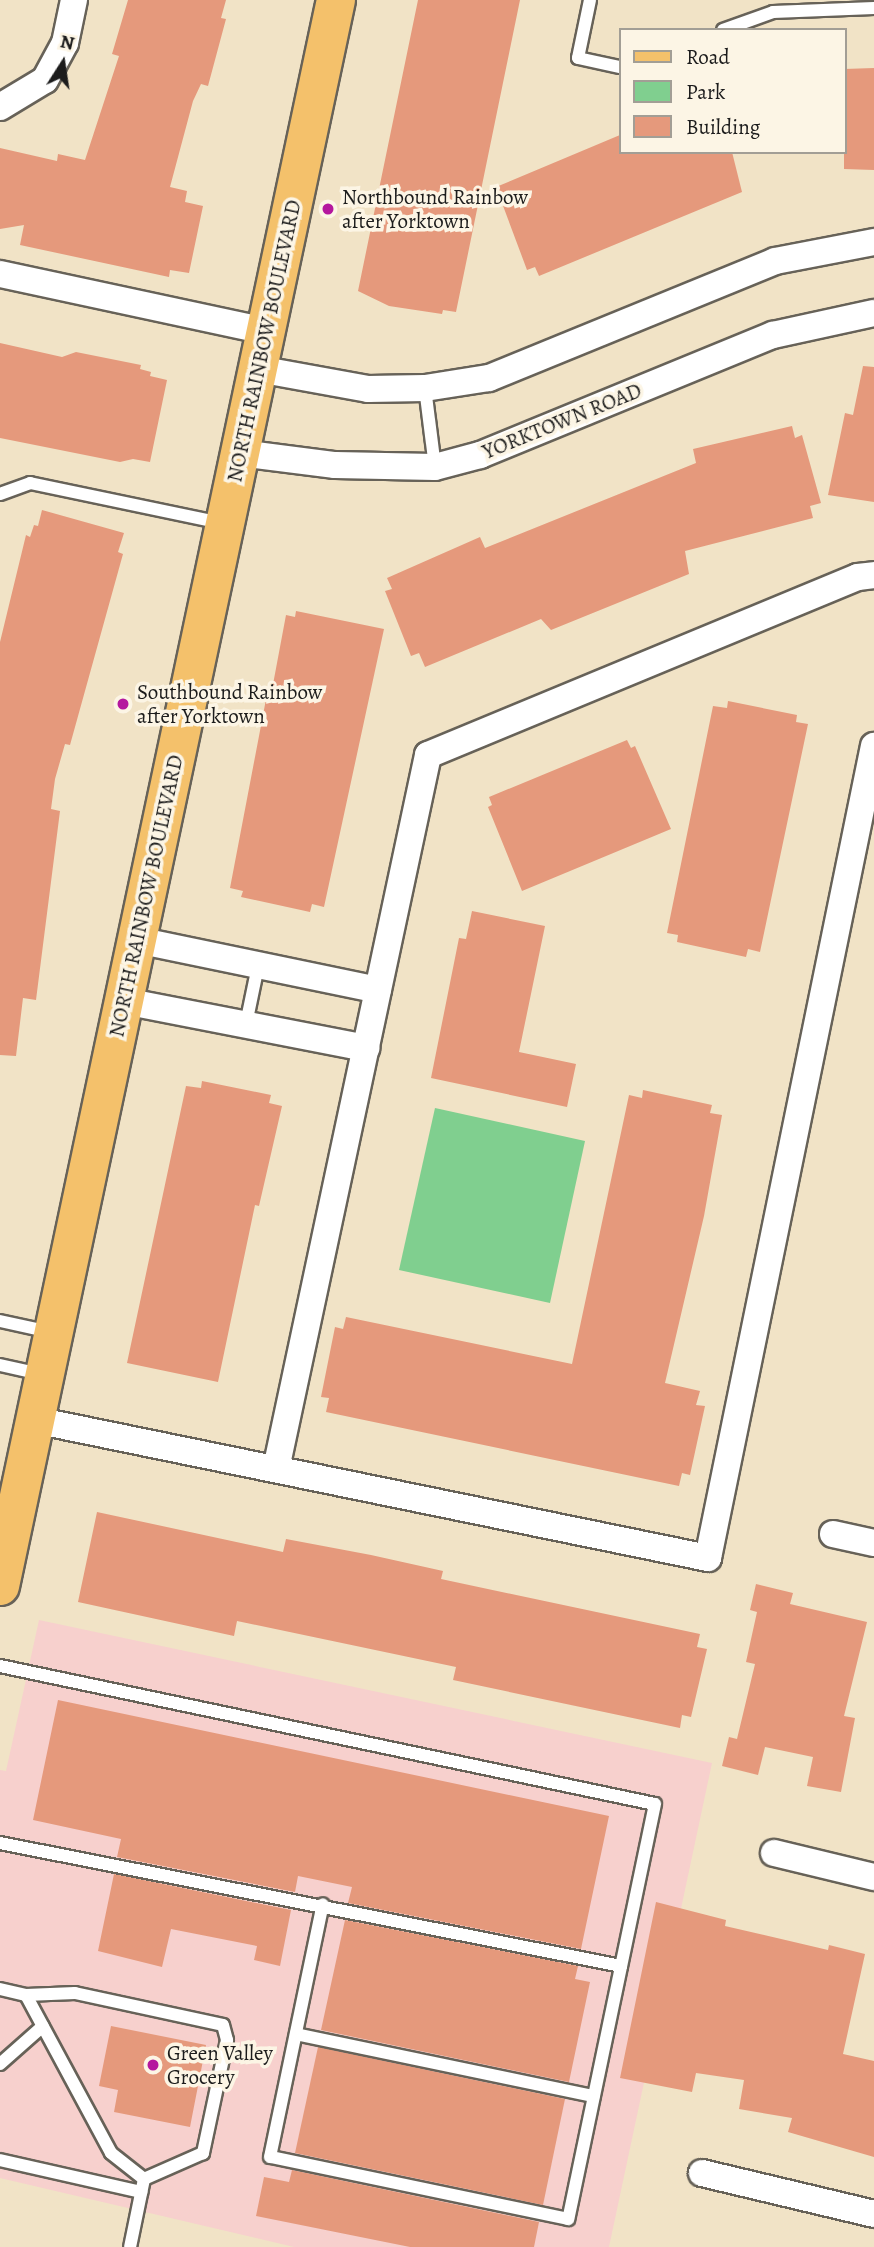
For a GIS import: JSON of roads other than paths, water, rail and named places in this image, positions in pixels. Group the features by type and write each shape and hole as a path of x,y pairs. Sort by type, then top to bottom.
{"main road":[{"name":"NORTH RAINBOW BOULEVARD","path":"0,1586 336,0"}],"street":[{"path":"0,107 45,80 65,43 74,0"},
{"path":"258,369 368,389 425,388 489,378 775,261 874,242"},
{"path":"0,274 266,331"},
{"name":"YORKTOWN ROAD","path":"240,453 335,465 435,467 480,455 774,335 874,313"},
{"path":"276,1469 428,755 858,577 874,575"},
{"path":"35,1420 708,1558 874,746"},
{"path":"137,940 378,990"},
{"path":"124,1000 366,1048"},
{"path":"833,1534 874,1543"},
{"path":"774,1853 874,1877"},
{"path":"702,2173 874,2214"}],"lane":[{"path":"590,0 578,58 618,67"},
{"path":"729,28 773,12 806,5 874,8"},
{"path":"425,388 435,467"},
{"path":"0,494 30,482 225,524"},
{"path":"246,1024 258,966"},
{"path":"0,1321 54,1333"},
{"path":"0,1365 45,1374"},
{"path":"0,1666 655,1804 568,2219 270,2157 323,1904"},
{"path":"0,1843 323,1904 621,1966"},
{"path":"0,1990 26,1995 75,1993 223,2025 227,2040 203,2153 143,2186 0,2160"},
{"path":"26,1995 111,2153 143,2186"},
{"path":"0,2064 43,2026"},
{"path":"296,2034 594,2096"},
{"path":"130,2247 143,2186"}],"place":[{"name":"Northbound Rainbow after Yorktown","path":"328,209"},
{"name":"Southbound Rainbow after Yorktown","path":"123,704"},
{"name":"Green Valley Grocery","path":"153,2065"}]}
